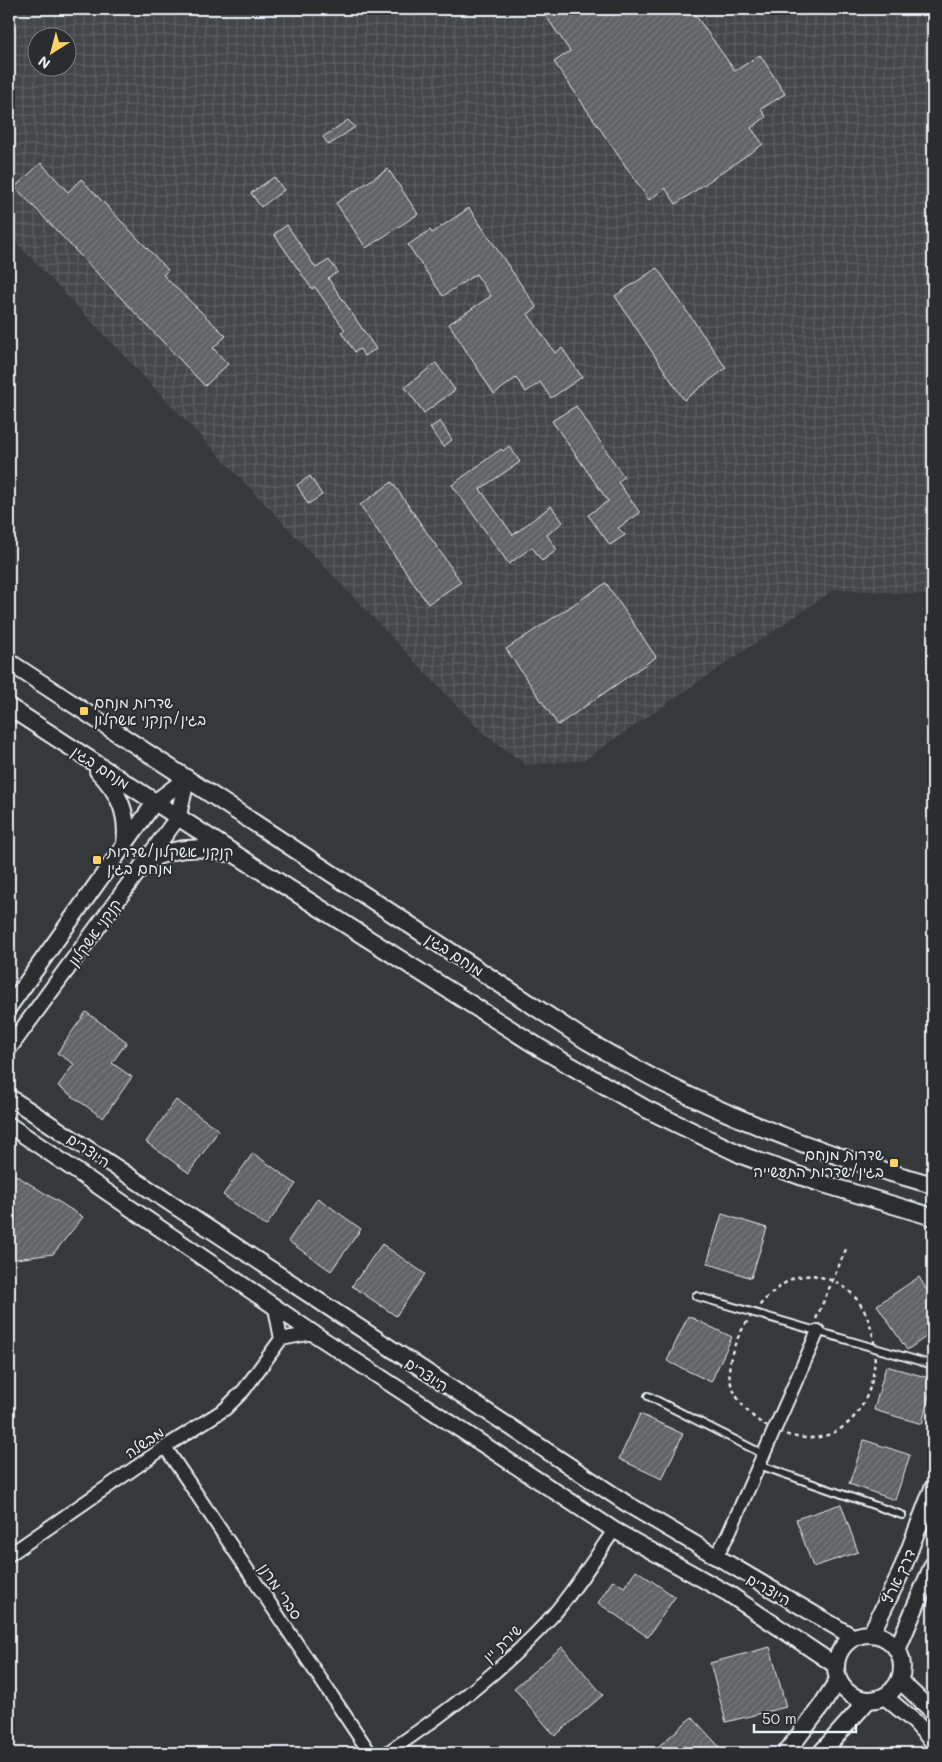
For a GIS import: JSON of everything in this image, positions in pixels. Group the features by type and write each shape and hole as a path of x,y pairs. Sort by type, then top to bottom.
{"main road":[{"name":"מנחם בגין","path":"9,662 587,1040 663,1083 750,1122 890,1173 933,1185"},
{"name":"מנחם בגין","path":"9,707 238,856 540,1048 644,1108 744,1156 933,1218"},
{"path":"78,752 102,774 125,810 128,826 125,844"},
{"path":"146,860 164,852 186,848 212,849 238,856"},
{"path":"890,1173 933,1178"},
{"path":"897,1207 933,1229"},
{"name":"דרך ארץ","path":"871,1634 901,1572 933,1488"},
{"name":"דרך ארץ","path":"897,1650 933,1566"},
{"path":"786,1753 822,1705 836,1672 840,1649 853,1637 871,1634 886,1639 897,1650 902,1665 899,1680 884,1696 868,1700 852,1696 836,1672"},
{"path":"821,1753 868,1700"}],"street":[{"name":"קנקני אשקלון","path":"9,1007 155,802 187,778"},
{"name":"קנקני אשקלון","path":"9,1048 178,817 187,778"},
{"name":"היוצרים","path":"9,1097 629,1505 715,1558 853,1637"},
{"name":"היוצרים","path":"9,1125 275,1308 614,1530 728,1594 836,1672"},
{"path":"275,1308 281,1339 313,1333"},
{"path":"715,1558 761,1460 815,1330"},
{"name":"מבשלה","path":"9,1555 165,1447 225,1409 235,1400 281,1339"},
{"name":"סברי מרנן","path":"165,1447 370,1753"},
{"name":"שירת יין","path":"387,1753 446,1713 521,1648 554,1613 614,1530"},
{"path":"899,1680 933,1712"},
{"path":"884,1696 915,1722 933,1742"}],"lane":[{"path":"696,1296 933,1365"},
{"path":"648,1396 761,1460 902,1515"}],"path":[{"path":"815,1330 846,1249"}],"shaded area":[{"path":"9,9 933,9 933,595 835,589 584,760 526,765 481,731 9,235"}],"building":[{"path":"541,9 691,9 735,71 760,55 785,94 761,109 766,117 751,128 763,144 676,204 665,188 649,200 554,62 570,51"},
{"path":"348,120 355,127 329,145 323,137"},
{"path":"41,163 68,192 81,179 168,270 163,275 226,336 213,348 228,364 205,386 15,187"},
{"path":"388,169 418,214 366,248 336,203"},
{"path":"274,177 284,190 261,207 251,193"},
{"path":"469,208 537,308 528,314 555,353 562,348 582,377 551,398 540,382 526,392 516,378 494,394 449,324 491,296 476,274 443,296 408,245 430,230 432,233"},
{"path":"287,225 316,268 329,260 338,272 328,278 376,349 364,356 360,349 355,352 341,332 345,330 315,287 312,289 274,234"},
{"path":"657,268 726,368 684,400 615,296"},
{"path":"436,363 455,390 424,413 405,387"},
{"path":"576,406 624,477 618,482 640,513 618,528 625,535 610,545 588,515 608,501 552,421"},
{"path":"440,421 452,440 443,447 430,428"},
{"path":"509,446 520,462 480,489 513,535 551,506 563,522 547,535 557,550 542,561 532,547 509,564 452,485 501,449 503,451"},
{"path":"310,476 322,495 308,504 297,485"},
{"path":"392,482 461,582 428,604 360,505"},
{"path":"606,583 656,657 558,725 506,649"},
{"path":"86,1012 127,1042 112,1063 132,1077 103,1118 58,1086 74,1064 57,1053"},
{"path":"176,1100 219,1130 189,1173 146,1142"},
{"path":"253,1153 296,1184 266,1226 223,1195"},
{"path":"9,1171 83,1217 53,1254 9,1260"},
{"path":"318,1198 361,1229 331,1271 288,1241"},
{"path":"722,1214 767,1228 751,1278 707,1263"},
{"path":"382,1244 425,1274 396,1316 352,1286"},
{"path":"919,1277 933,1300 933,1332 907,1350 877,1305"},
{"path":"688,1316 732,1337 711,1382 667,1361"},
{"path":"886,1366 933,1379 922,1424 874,1410"},
{"path":"640,1414 683,1434 662,1479 619,1459"},
{"path":"864,1440 910,1455 895,1500 849,1484"},
{"path":"841,1504 858,1552 813,1567 796,1519"},
{"path":"636,1570 675,1597 648,1637 598,1603 613,1580 624,1587"},
{"path":"562,1647 603,1695 555,1736 514,1688"},
{"path":"770,1647 786,1707 726,1722 710,1663"},
{"path":"692,1717 725,1753 651,1753"}],"place":[{"name":"שדרות מנחם בגין/קנקני אשקלון","path":"84,711"},
{"name":"קנקני אשקלון/שדרות מנחם בגין","path":"97,860"},
{"name":"שדרות מנחם בגין/שדרות התעשייה","path":"894,1163"}]}
